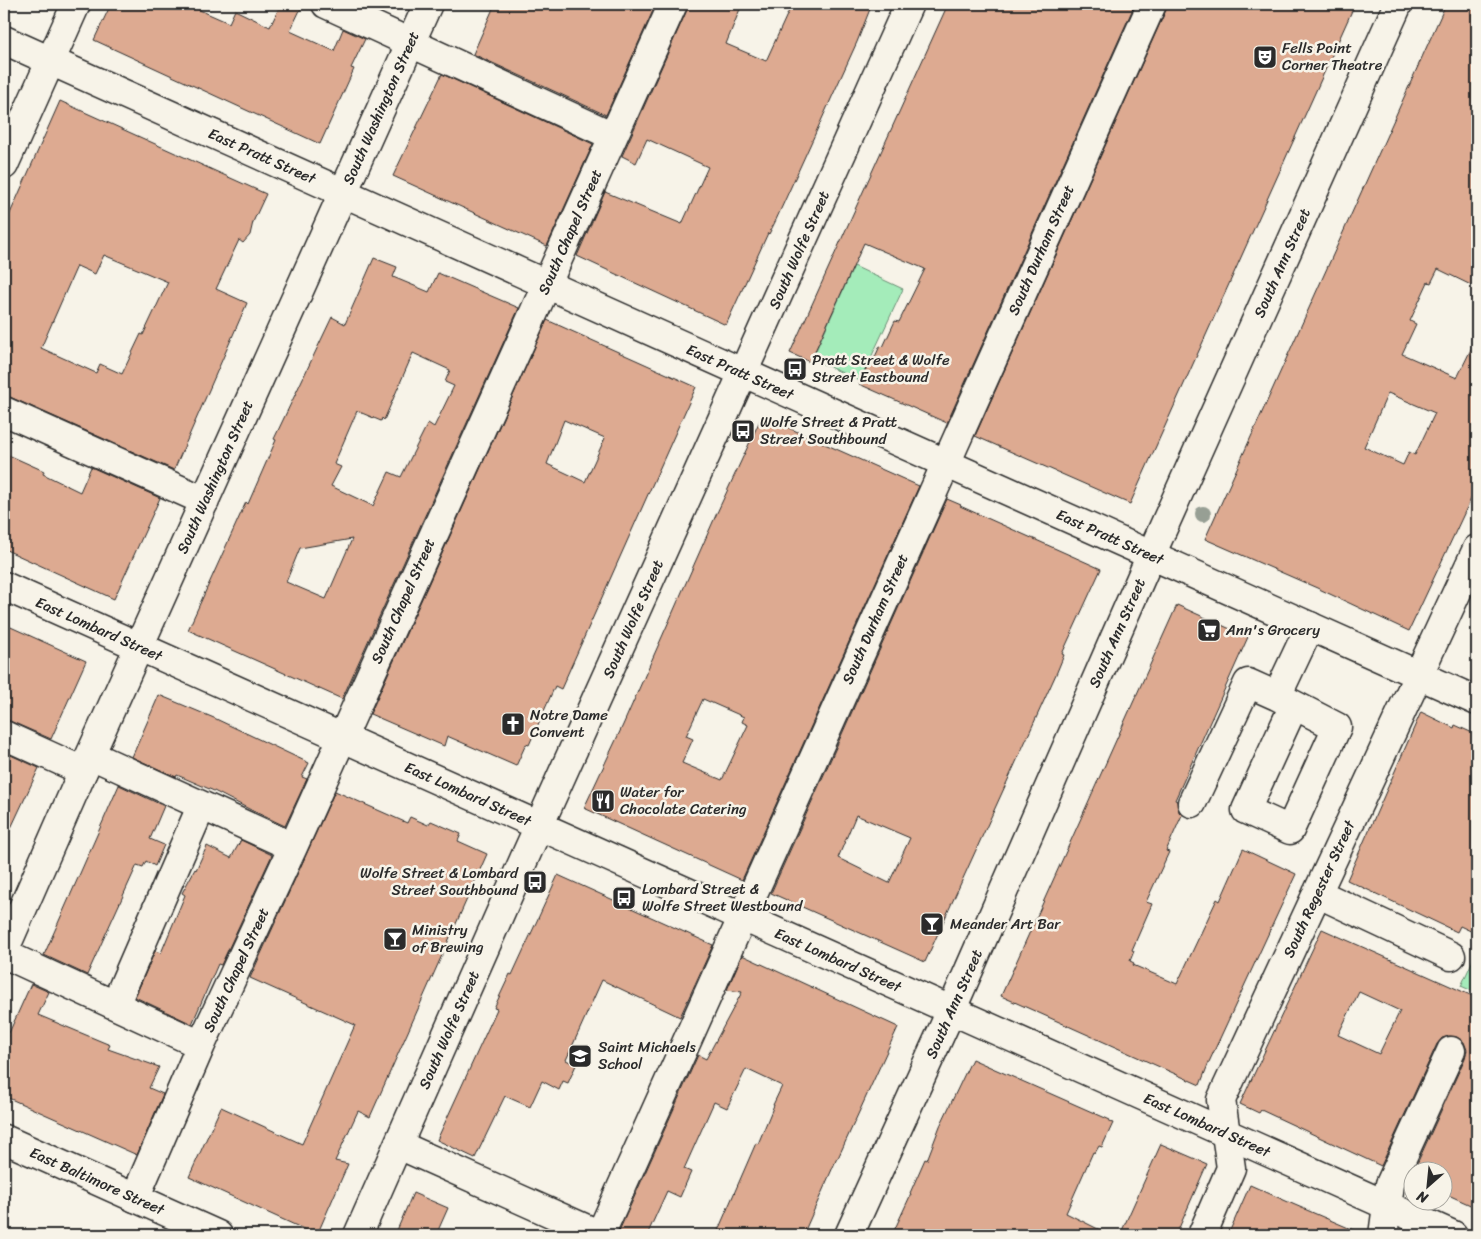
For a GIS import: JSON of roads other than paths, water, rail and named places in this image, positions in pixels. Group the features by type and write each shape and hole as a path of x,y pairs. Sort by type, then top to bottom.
{"main road":[{"path":"4,165 76,4"},
{"path":"326,4 613,136"},
{"name":"South Washington Street","path":"4,953 87,763 428,4"},
{"name":"South Chapel Street","path":"134,1198 201,1045 293,847 673,4"},
{"name":"South Wolfe Street","path":"358,1235 539,826 909,4"},
{"name":"South Durham Street","path":"600,1235 944,464 1152,4"},
{"name":"South Ann Street","path":"849,1235 951,1011 1151,555 1398,4"},
{"name":"East Pratt Street","path":"4,40 944,464 1477,701"},
{"path":"4,411 205,501"},
{"name":"South Regester Street","path":"1202,1235 1231,1168 1221,1100 1477,549"},
{"name":"East Lombard Street","path":"4,586 1453,1235"},
{"path":"1192,803 1248,683 1285,701 1310,626"},
{"path":"4,735 87,763 201,807 293,847"},
{"path":"114,1005 201,807"},
{"path":"1317,893 1451,956"},
{"path":"4,953 201,1045"},
{"path":"1382,1235 1390,1184 1451,1051"},
{"name":"East Baltimore Street","path":"4,1139 218,1235"},
{"path":"399,1145 600,1235"}],"place":[{"name":"Fells Point Corner Theatre","path":"1265,57"},
{"name":"Pratt Street & Wolfe Street Eastbound","path":"795,369"},
{"name":"Wolfe Street & Pratt Street Southbound","path":"743,431"},
{"name":"Ann's Grocery","path":"1209,630"},
{"name":"Notre Dame Convent","path":"513,724"},
{"name":"Water for Chocolate Catering","path":"603,801"},
{"name":"Wolfe Street & Lombard Street Southbound","path":"535,882"},
{"name":"Lombard Street & Wolfe Street Westbound","path":"624,898"},
{"name":"Meander Art Bar","path":"932,924"},
{"name":"Ministry of Brewing","path":"395,939"},
{"name":"Saint Michaels School","path":"580,1056"}]}
